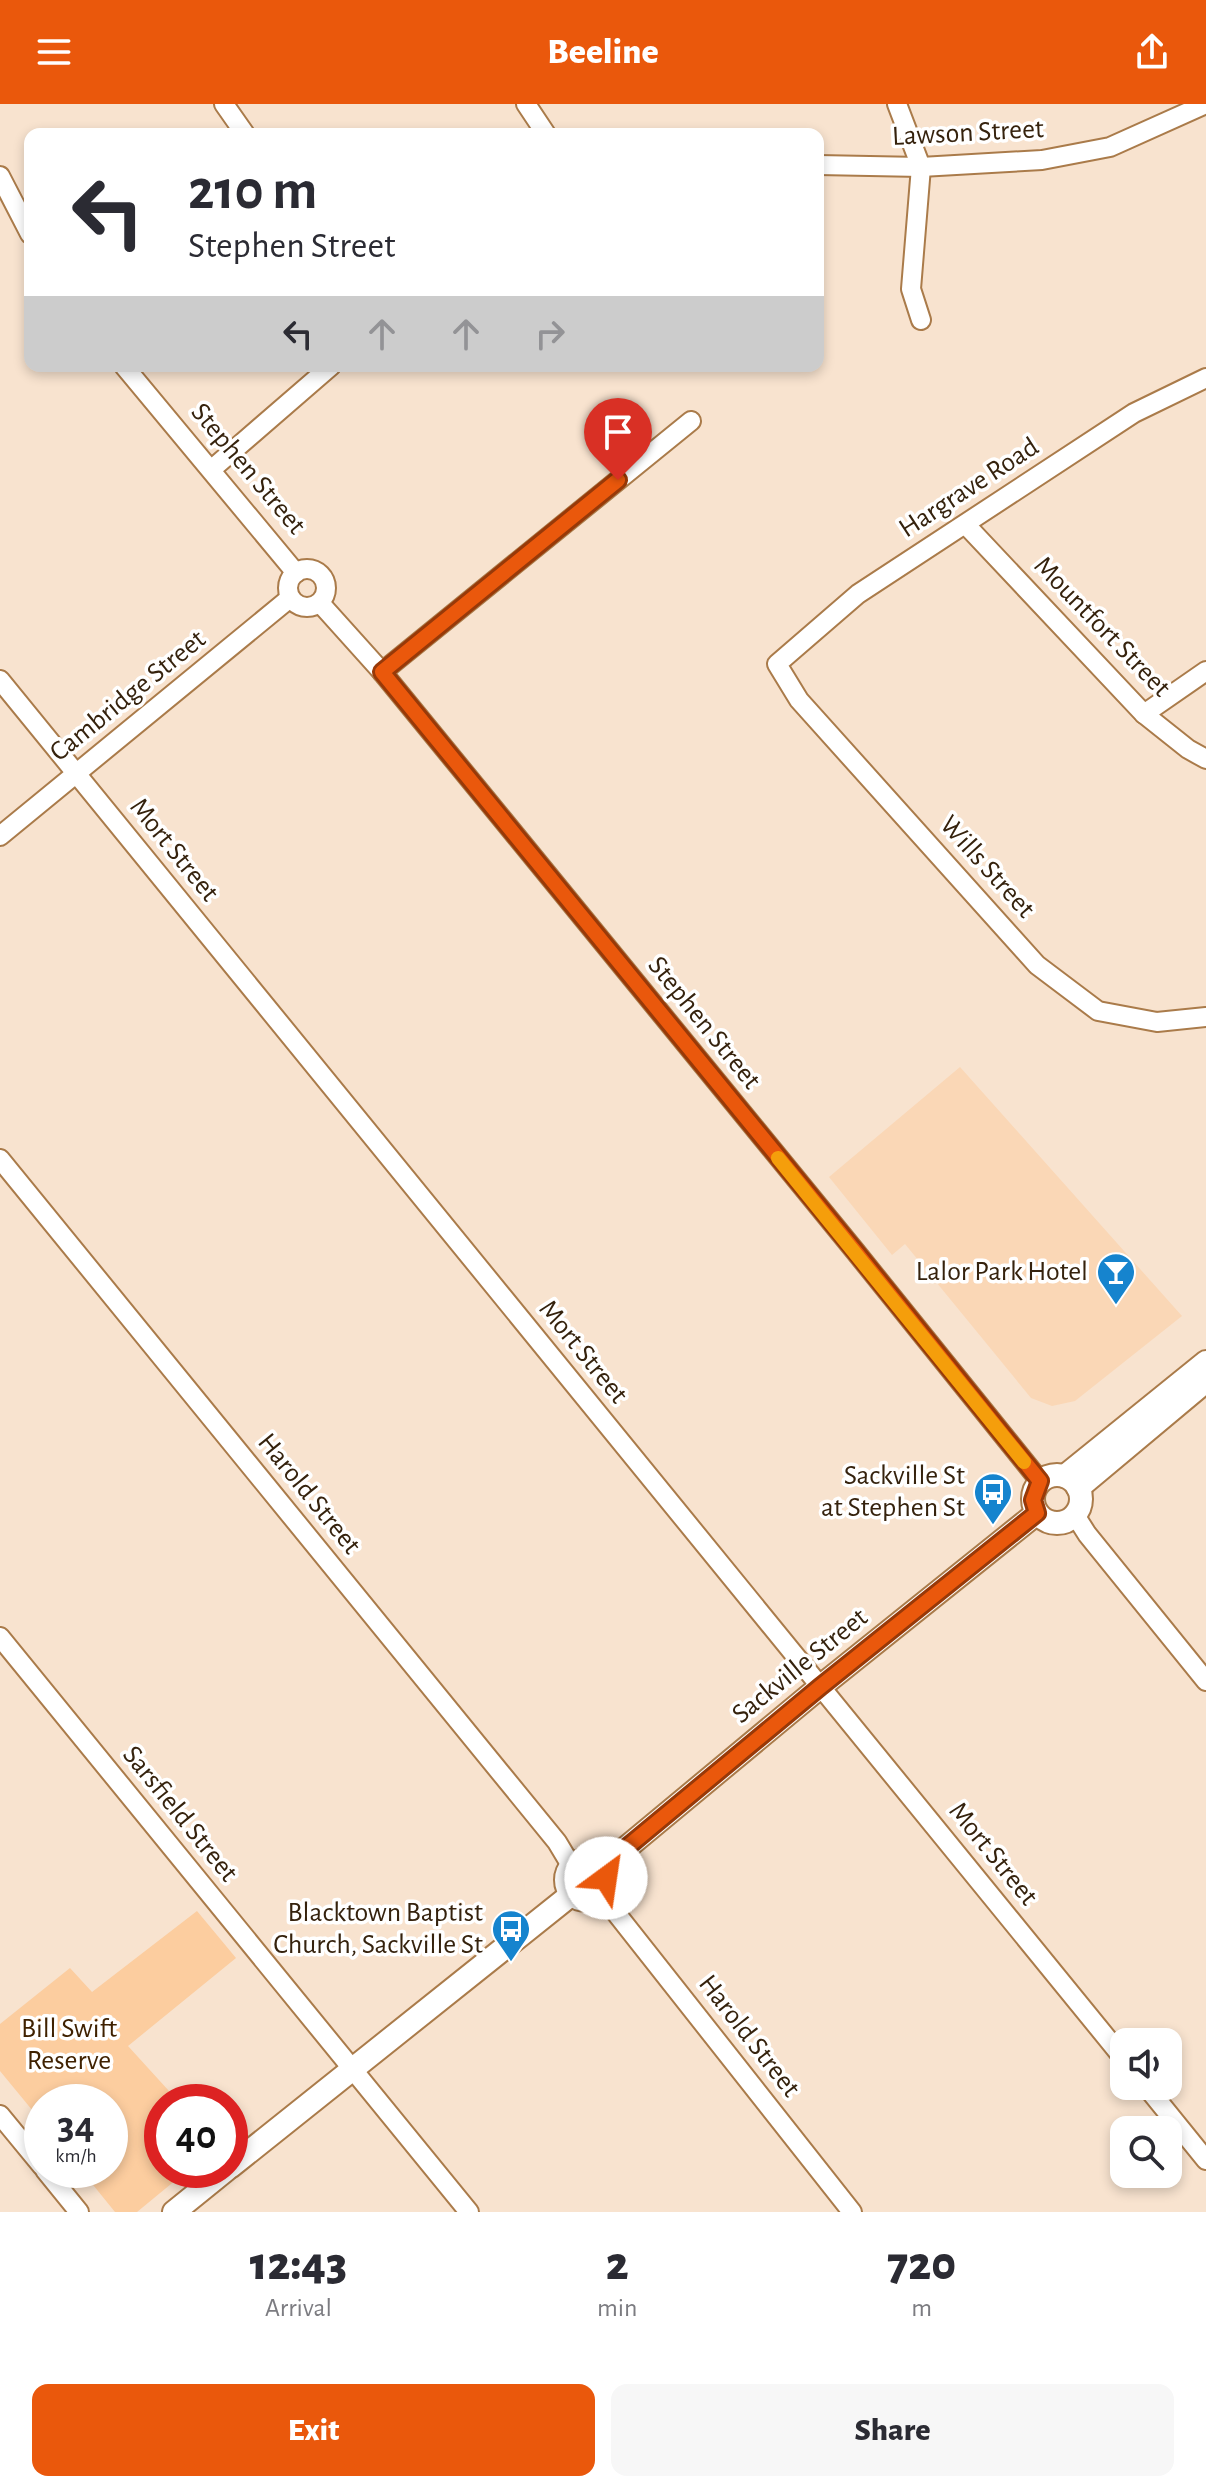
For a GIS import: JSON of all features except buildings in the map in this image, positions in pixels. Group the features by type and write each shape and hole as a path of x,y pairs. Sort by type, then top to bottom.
{"street":[{"path":"224,104 241,128"},
{"path":"526,104 542,128"},
{"path":"897,104 921,167 911,289 921,320"},
{"path":"1163,104 1171,122"},
{"name":"Lawson Street","path":"824,165 921,167 1042,160 1110,147 1206,104"},
{"path":"0,176 24,222"},
{"name":"Stephen Street","path":"129,372 296,573"},
{"path":"212,469 324,372"},
{"name":"Hargrave Road","path":"777,664 858,594 1134,413 1206,378"},
{"path":"382,672 691,421"},
{"name":"Mountfort Street","path":"966,525 1144,714 1188,749 1206,759"},
{"path":"311,569 322,575 327,593 320,603 304,608 290,598 289,583 296,573 311,569"},
{"name":"Cambridge Street","path":"0,836 290,598"},
{"name":"Stephen Street","path":"320,603 382,672 1040,1481"},
{"name":"Wills Street","path":"777,664 799,700 1037,965 1098,1011 1157,1022 1206,1017"},
{"path":"1144,714 1206,671"},
{"name":"Mort Street","path":"0,680 1110,2042"},
{"name":"Harold Street","path":"0,1159 557,1842 572,1867"},
{"path":"1072,1482 1206,1362"},
{"path":"1072,1482 1206,1381"},
{"path":"1052,1475 1072,1482 1080,1502 1075,1515 1055,1522 1037,1513 1033,1500 1040,1481 1052,1475"},
{"name":"Sackville Street","path":"602,1868 1037,1513"},
{"path":"1075,1515 1206,1681"},
{"name":"Sarsfield Street","path":"0,1637 469,2212"},
{"path":"587,1860 602,1868 606,1884 601,1894 583,1900 572,1894 567,1883 572,1867 587,1860"},
{"path":"248,2152 572,1894"},
{"name":"Harold Street","path":"601,1894 852,2212"},
{"path":"1157,2100 1206,2160"},
{"path":"0,2115 24,2145"},
{"path":"59,2188 79,2212"},
{"path":"174,2212 203,2188"}],"shaded area":[{"path":"960,1067 1182,1316 1075,1401 1052,1406 1031,1398 905,1244 892,1255 829,1177"}],"green space":[{"name":"Bill Swift Reserve","path":"197,1911 236,1958 128,2046 163,2084 144,2084 144,2188 166,2188 137,2212 115,2212 96,2188 128,2188 128,2084 24,2084 24,2100 0,2071 0,2024 70,1968 92,1992"}],"slow traffic":[{"path":"778,1158 1024,1462"}],"place":[{"name":"Lalor Park Hotel","path":"1116,1306"},
{"name":"Sackville St at Stephen St","path":"993,1526"},
{"name":"Blacktown Baptist Church, Sackville St","path":"511,1963"}],"route":[{"path":"606,1878 602,1868 1037,1513 1033,1493 1040,1481 382,672 618,480"}]}
